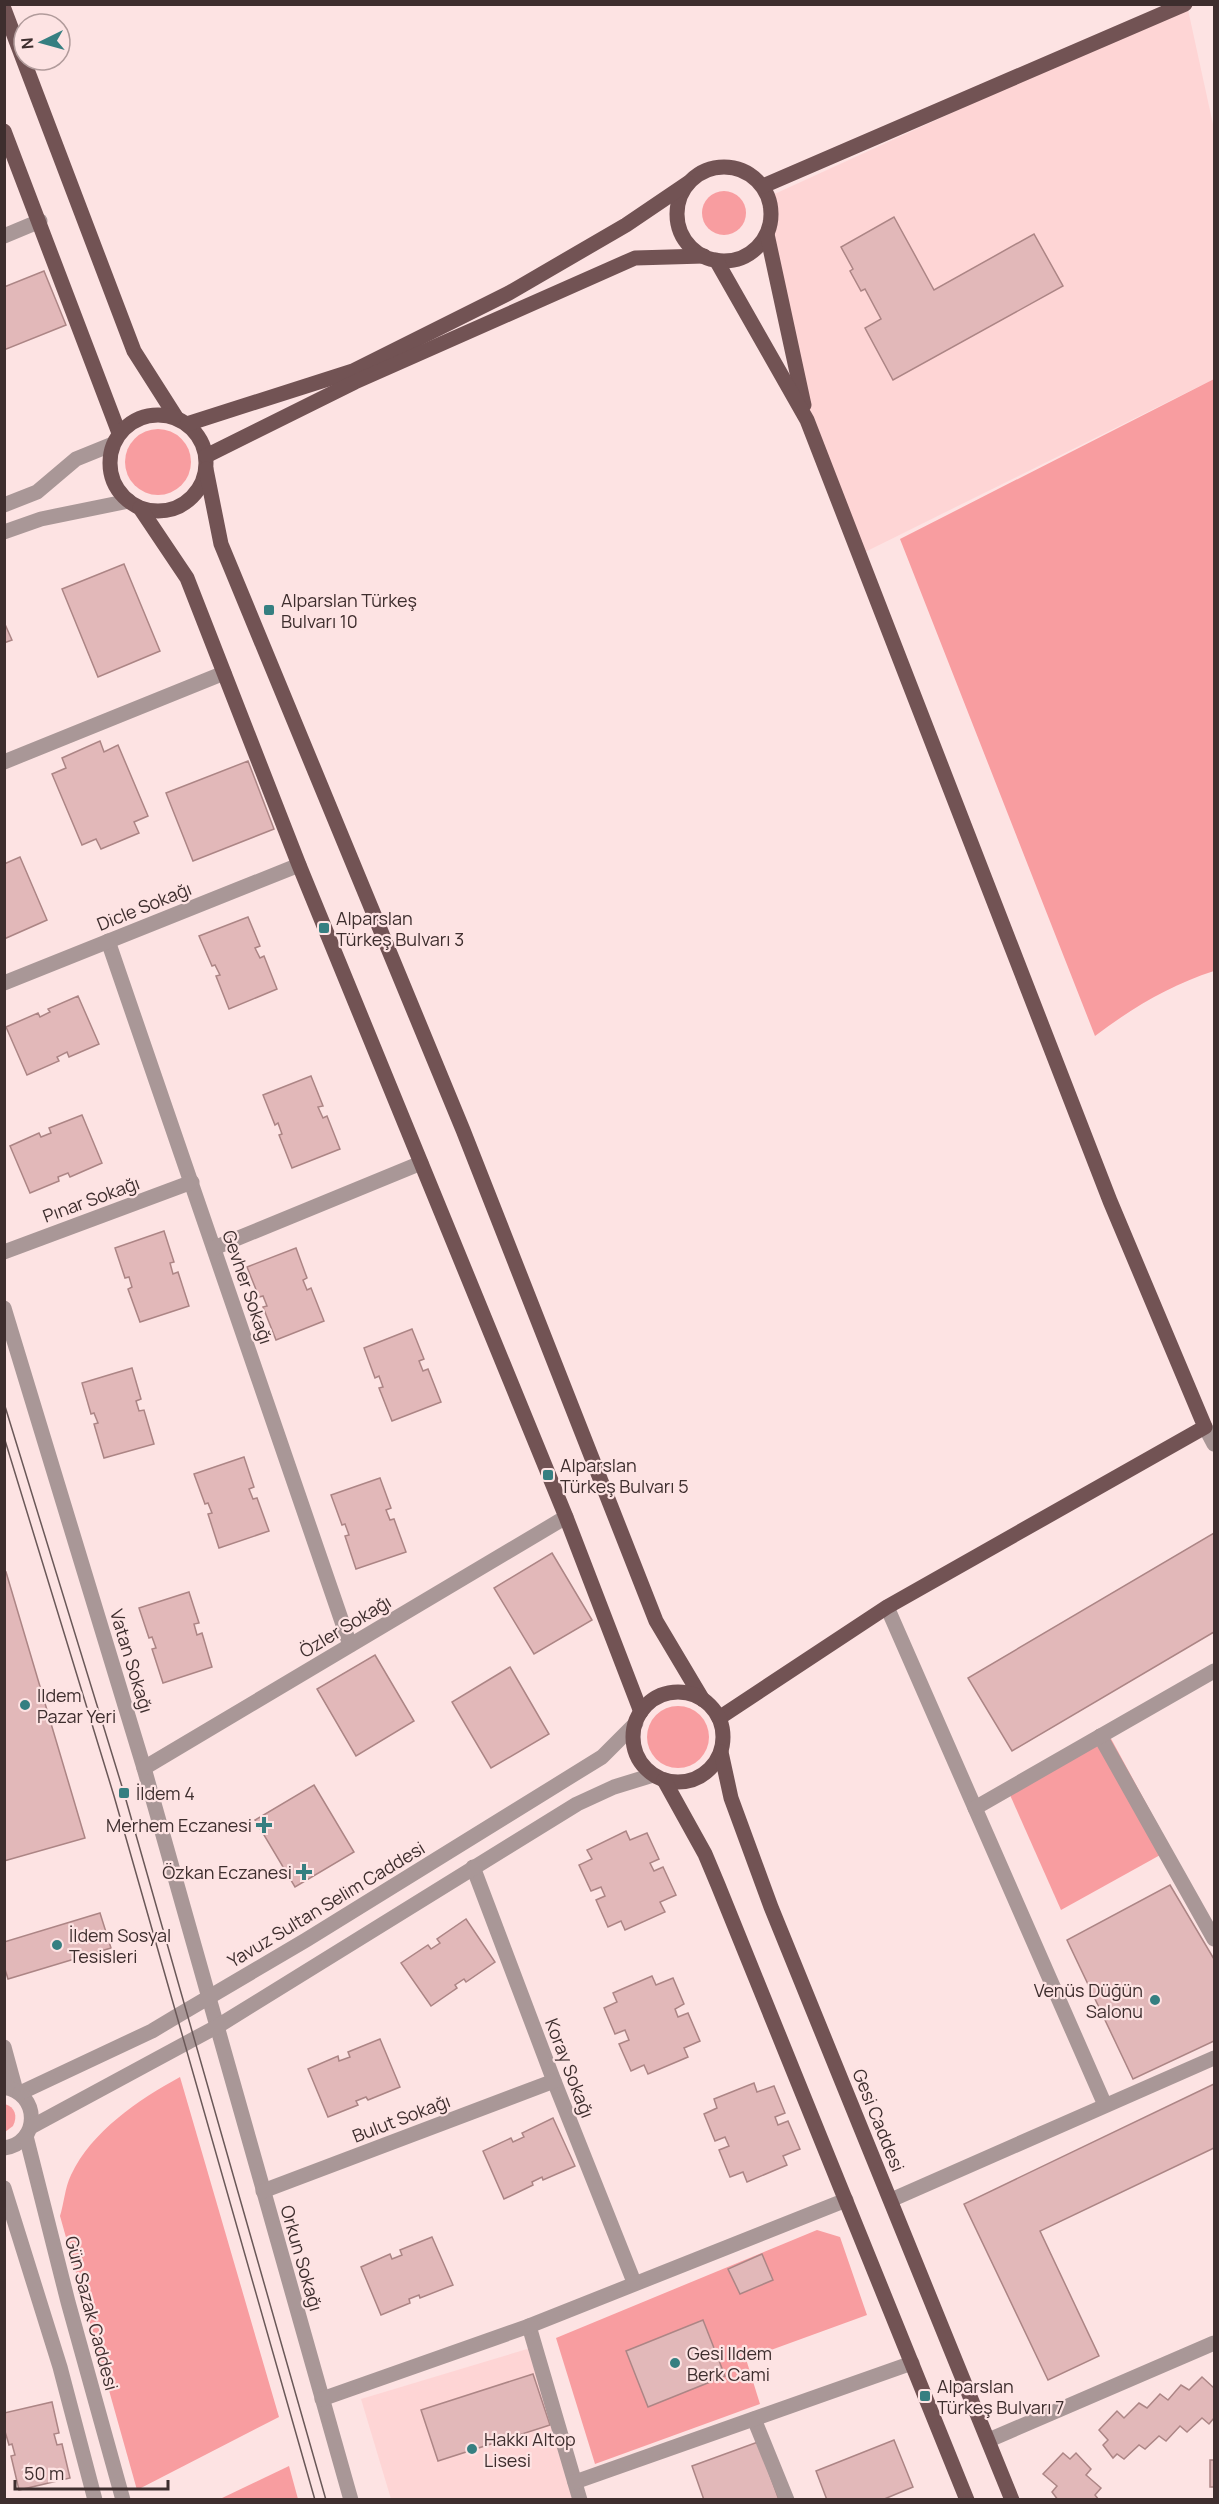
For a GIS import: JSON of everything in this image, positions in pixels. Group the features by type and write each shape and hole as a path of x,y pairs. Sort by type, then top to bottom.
{"main road":[{"path":"763,186 1185,4"},
{"path":"4,9 134,351 182,421 200,438 221,544 463,1130 656,1621 703,1700 718,1718 722,1729 720,1752 715,1762 698,1778 687,1782 659,1777"},
{"path":"4,131 40,221 116,439"},
{"path":"718,1718 887,1606 1205,1427 1106,1190 807,420 767,234 771,209 763,186 744,171 726,167 708,169 626,225 509,293 353,371 182,421 164,414 145,416 128,424 116,439 110,457 113,481 120,492 134,504 187,578 299,865 566,1517 638,1718 634,1746 638,1757 659,1777 705,1854 967,2499"},
{"path":"688,183 680,200 677,218 686,241 710,258 807,420"},
{"path":"206,462 355,382 635,258 710,258 728,261 746,255 760,244 767,234"},
{"path":"134,504 165,511 188,501 203,481 206,462"},
{"path":"638,1718 658,1697 669,1693 693,1695 703,1700"},
{"name":"Gesi Caddesi","path":"720,1752 731,1798 771,1907 1012,2499"}],"street":[{"path":"4,236 40,221"},
{"path":"4,505 37,492 76,459 116,439"},
{"path":"4,532 41,519 134,504"},
{"path":"4,762 224,673"},
{"name":"Dicle Sokağı","path":"4,983 299,865"},
{"name":"Gevher Sokağı","path":"108,941 350,1646"},
{"path":"214,1248 421,1163"},
{"name":"Pınar Sokağı","path":"4,1252 192,1182"},
{"name":"Vatan Sokağı","path":"4,1308 144,1768 218,2026"},
{"path":"1205,1427 1215,1444"},
{"name":"Özler Sokağı","path":"144,1768 566,1517"},
{"path":"887,1606 1105,2106"},
{"path":"975,1808 1215,1671"},
{"name":"Yavuz Sultan Selim Caddesi","path":"14,2090 152,2031 306,1940 602,1757 638,1718"},
{"path":"1100,1736 1215,1939"},
{"path":"4,2148 20,2143 29,2132 218,2026 577,1804 614,1787 659,1777"},
{"name":"Koray Sokağı","path":"473,1867 554,2081 634,2282"},
{"name":"Orkun Sokağı","path":"218,2026 351,2499"},
{"name":"Gün Sazak Caddesi","path":"4,2047 14,2090 31,2108 29,2132 68,2302 123,2499"},
{"path":"891,2200 1215,2058"},
{"name":"Bulut Sokağı","path":"263,2191 554,2081"},
{"path":"4,2187 60,2367 95,2499"},
{"path":"322,2399 529,2326 634,2282 846,2200"},
{"path":"529,2326 580,2499"},
{"path":"988,2440 1215,2343"},
{"path":"575,2482 912,2363"},
{"path":"754,2419 787,2499"}],"shaded area":[{"path":"1187,5 1214,129 1214,379 859,555 807,420 768,197"},
{"path":"724,191 733,192 740,197 745,204 745,222 740,229 733,234 724,235 715,234 708,229 703,222 702,213 703,204 708,197 715,192"},
{"path":"1214,379 1214,971 1152,998 1095,1036 900,539"},
{"path":"158,429 171,432 181,439 188,449 191,462 188,475 181,485 171,492 158,495 145,492 135,485 128,475 125,462 128,449 135,439 145,432"},
{"path":"672,1706 684,1706 700,1715 707,1725 709,1737 707,1749 700,1759 684,1768 672,1768 661,1763 652,1754 647,1743 647,1731 652,1720 661,1711"},
{"path":"1109,1735 1171,1849 1061,1910 1010,1795"},
{"path":"180,2077 279,2417 137,2490 60,2216 69,2180 91,2144 118,2118 148,2096"},
{"path":"5,2104 13,2110 15,2122 5,2132"},
{"path":"817,2230 840,2237 867,2315 746,2359 760,2404 595,2464 556,2338"},
{"name":"Hakkı Altop Lisesi","path":"537,2346 584,2499 391,2499 361,2399"},
{"path":"289,2466 298,2499 220,2499"}],"building":[{"path":"894,217 934,290 1034,234 1063,286 893,380 865,328 881,319 865,289 861,291 850,271 853,269 841,247"},
{"path":"44,271 66,325 4,350 4,287"},
{"path":"124,564 160,651 98,677 62,589"},
{"path":"4,622 12,640 4,643"},
{"path":"100,741 104,752 118,745 148,816 134,822 139,833 101,849 96,839 82,845 52,774 66,768 62,758"},
{"path":"248,761 274,829 193,861 166,793"},
{"path":"20,857 47,920 4,939 4,864"},
{"path":"248,917 260,946 255,948 260,958 264,956 277,989 229,1009 216,976 220,975 215,965 212,966 199,936"},
{"path":"78,996 99,1044 69,1057 67,1052 57,1057 59,1061 27,1075 6,1027 38,1013 40,1017 50,1012 48,1009"},
{"path":"311,1076 323,1106 318,1107 323,1118 327,1116 340,1149 292,1168 279,1135 282,1134 278,1123 275,1125 263,1095"},
{"path":"82,1115 102,1163 70,1177 68,1173 58,1177 59,1181 30,1193 10,1146 39,1133 41,1137 51,1133 49,1128"},
{"path":"164,1231 174,1262 170,1263 173,1274 178,1272 189,1306 140,1322 128,1289 132,1287 129,1277 125,1278 115,1248"},
{"path":"296,1248 307,1278 303,1280 307,1290 311,1288 324,1321 276,1340 263,1307 267,1306 263,1296 259,1297 247,1267"},
{"path":"412,1329 424,1359 419,1361 423,1371 428,1369 441,1402 392,1421 379,1388 383,1387 379,1376 375,1378 364,1348"},
{"path":"132,1368 141,1399 136,1401 139,1411 144,1410 154,1444 104,1458 94,1424 98,1423 94,1413 91,1414 82,1383"},
{"path":"244,1457 254,1487 249,1489 253,1499 257,1498 269,1531 219,1548 208,1514 212,1513 208,1503 205,1504 194,1474"},
{"path":"380,1478 391,1508 386,1510 390,1520 394,1519 406,1552 356,1569 345,1536 349,1535 345,1524 342,1525 331,1495"},
{"path":"1214,1533 1214,1632 1012,1751 968,1678"},
{"path":"552,1553 592,1620 534,1654 494,1588"},
{"name":"Ildem Pazar Yeri","path":"6,1572 85,1838 4,1861 4,1573"},
{"path":"189,1592 199,1623 194,1624 197,1635 202,1633 212,1667 163,1683 152,1649 156,1648 152,1637 149,1638 139,1608"},
{"path":"375,1655 414,1721 356,1756 317,1689"},
{"path":"510,1667 549,1734 491,1768 452,1702"},
{"path":"314,1785 354,1852 295,1887 255,1820"},
{"path":"626,1831 630,1840 647,1833 659,1859 650,1863 654,1871 663,1867 676,1895 660,1902 665,1912 625,1930 621,1921 608,1927 596,1900 605,1896 601,1887 591,1891 579,1865 592,1859 587,1850"},
{"name":"Venüs Düğün Salonu","path":"1170,1885 1214,1959 1214,2041 1133,2079 1067,1940"},
{"name":"İldem Sosyal Tesisleri","path":"100,1913 111,1948 8,1979 4,1966 4,1942"},
{"path":"466,1919 495,1962 466,1982 464,1979 455,1985 457,1988 431,2006 401,1963 428,1945 431,1949 440,1943 437,1939"},
{"path":"652,1976 656,1985 673,1978 684,2004 675,2009 678,2017 688,2013 700,2041 684,2048 688,2057 648,2074 644,2065 631,2071 619,2044 629,2040 625,2030 615,2034 604,2008 617,2002 613,1993"},
{"path":"380,2039 400,2087 368,2100 366,2097 356,2101 358,2105 328,2117 308,2069 338,2056 339,2061 350,2057 348,2052"},
{"path":"754,2083 757,2092 774,2086 785,2113 775,2117 778,2125 788,2121 800,2149 783,2156 787,2165 747,2182 743,2172 730,2177 719,2150 729,2146 725,2137 715,2141 704,2114 717,2108 714,2099"},
{"path":"1214,2084 1214,2148 1040,2231 1099,2356 1048,2380 964,2204"},
{"path":"553,2118 575,2166 543,2180 542,2177 532,2182 533,2185 504,2199 483,2151 511,2138 513,2142 524,2137 522,2133"},
{"path":"432,2237 453,2285 420,2298 419,2295 409,2299 410,2303 381,2315 361,2267 390,2254 392,2259 402,2255 400,2250"},
{"path":"762,2254 773,2280 740,2294 728,2269"},
{"name":"Gesi Ildem Berk Cami","path":"703,2320 725,2376 648,2407 626,2351"},
{"path":"533,2374 550,2425 438,2461 421,2410"},
{"path":"1202,2377 1214,2388 1214,2418 1209,2424 1202,2418 1187,2432 1180,2426 1166,2441 1159,2436 1145,2449 1139,2445 1124,2459 1117,2454 1113,2458 1103,2445 1108,2440 1099,2430 1117,2411 1124,2418 1139,2403 1147,2408 1160,2394 1168,2400 1181,2385 1189,2390"},
{"path":"52,2402 59,2433 54,2434 57,2445 62,2444 70,2478 19,2490 11,2456 15,2455 4,2428 4,2413"},
{"path":"894,2440 913,2487 882,2500 827,2500 816,2471"},
{"path":"758,2442 779,2500 704,2500 692,2466"},
{"path":"1063,2453 1070,2459 1076,2453 1091,2469 1086,2475 1101,2488 1095,2495 1099,2500 1058,2500 1052,2492 1057,2486 1043,2474"},
{"path":"1210,2460 1214,2460 1214,2487 1210,2487"}],"tram line":[{"path":"4,1403 124,1793 326,2500"},
{"path":"4,1437 114,1796 315,2500"}],"place":[{"name":"Alparslan Türkeş Bulvarı 10","path":"269,610"},
{"name":"Alparslan Türkeş Bulvarı 3","path":"324,928"},
{"name":"Alparslan Türkeş Bulvarı 5","path":"548,1475"},
{"name":"Ildem Pazar Yeri","path":"25,1705"},
{"name":"İldem 4","path":"124,1793"},
{"name":"Merhem Eczanesi","path":"264,1825"},
{"name":"Özkan Eczanesi","path":"304,1872"},
{"name":"İldem Sosyal Tesisleri","path":"57,1945"},
{"name":"Venüs Düğün Salonu","path":"1155,2000"},
{"name":"Gesi Ildem Berk Cami","path":"675,2363"},
{"name":"Alparslan Türkeş Bulvarı 7","path":"925,2396"},
{"name":"Hakkı Altop Lisesi","path":"472,2449"}]}
